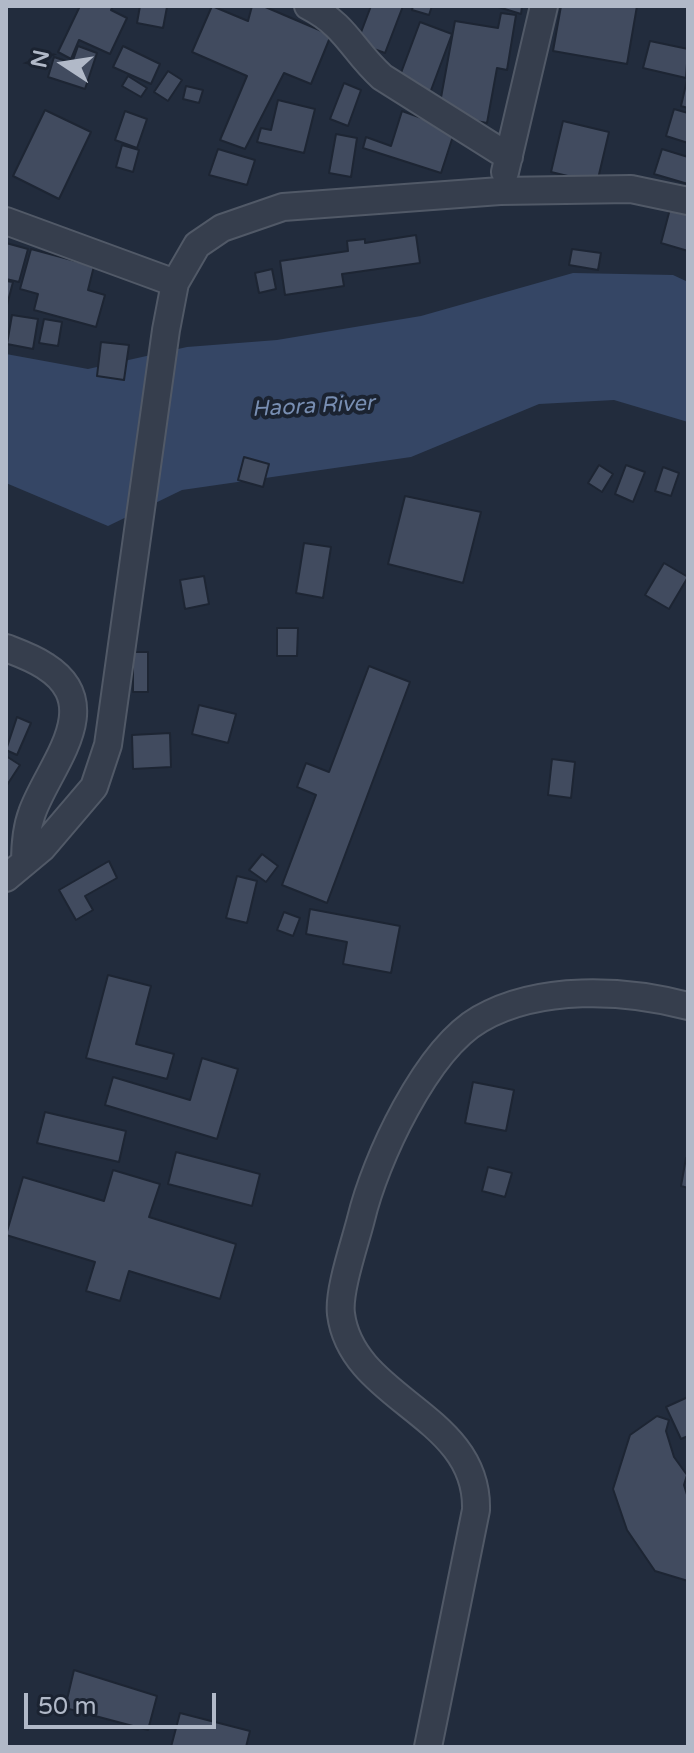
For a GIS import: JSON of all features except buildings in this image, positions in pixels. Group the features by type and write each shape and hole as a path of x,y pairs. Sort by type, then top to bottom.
{"street":[{"path":"308,6 340,26 365,62 382,77 509,157"},
{"path":"500,191 544,6"},
{"path":"16,870 42,848 94,787 111,729 166,330 175,283 197,245 222,228 283,207 500,191 631,189 688,201"},
{"path":"6,221 175,283"},
{"path":"6,648 46,666 62,681 72,702 73,726 32,813 16,870"},
{"path":"436,1746 476,1510 477,1488 470,1468 455,1445 366,1367 347,1344 340,1310 369,1183 400,1119 442,1053 481,1018 529,1000 589,994 662,999 688,1006"}],"water":[{"name":"Haora River","path":"573,273 673,275 688,282 688,422 614,400 539,404 411,457 182,490 108,526 6,483 6,354 88,369 187,347 277,340 421,316"}]}
